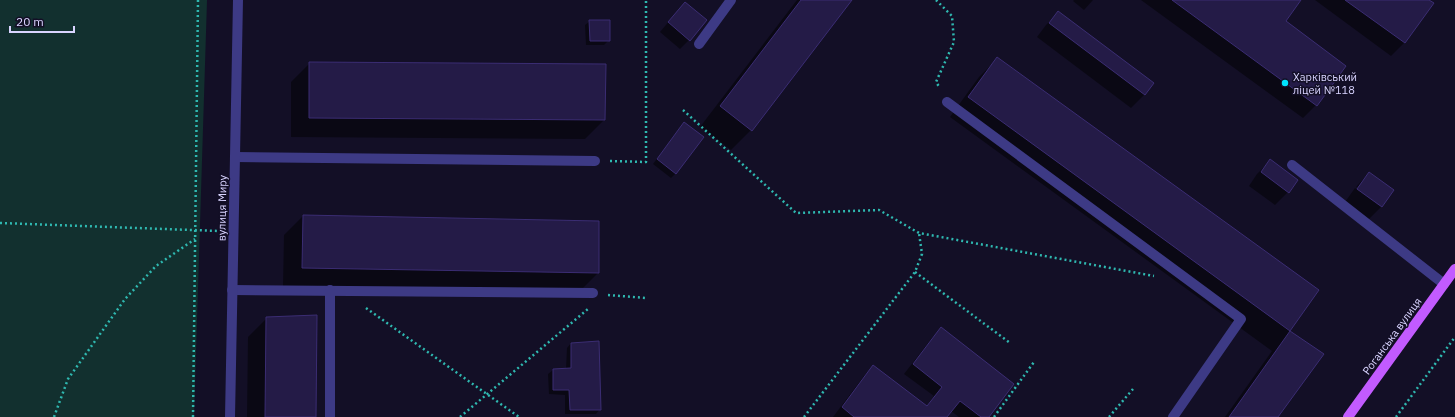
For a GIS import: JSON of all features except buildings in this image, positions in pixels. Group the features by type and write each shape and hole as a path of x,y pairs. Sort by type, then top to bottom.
{"main road":[{"name":"Роганська вулиця","path":"1348,417 1455,269"}],"street":[{"name":"вулиця Миру","path":"230,417 238,0"},
{"path":"699,44 731,0"},
{"path":"947,102 1241,319 1173,417"},
{"path":"235,157 595,161"},
{"path":"1292,165 1444,284"},
{"path":"232,290 594,293"},
{"path":"330,290 330,417"}],"path":[{"path":"193,417 198,0"},
{"path":"595,161 646,162 646,0"},
{"path":"936,0 952,16 954,42 936,82 947,102"},
{"path":"683,110 796,213 878,210 919,233 1160,277"},
{"path":"0,223 195,230"},
{"path":"804,417 915,272 922,254 919,233"},
{"path":"54,417 68,379 125,299 156,266 195,238"},
{"path":"915,272 1010,343"},
{"path":"342,290 519,417"},
{"path":"594,293 646,298"},
{"path":"460,417 594,304"},
{"path":"1396,417 1455,337"},
{"path":"994,417 1034,362"},
{"path":"1109,417 1133,389"}],"green space":[{"path":"0,0 207,0 194,417 0,417"}],"place":[{"name":"Харківський ліцей №118","path":"1285,83"}]}
